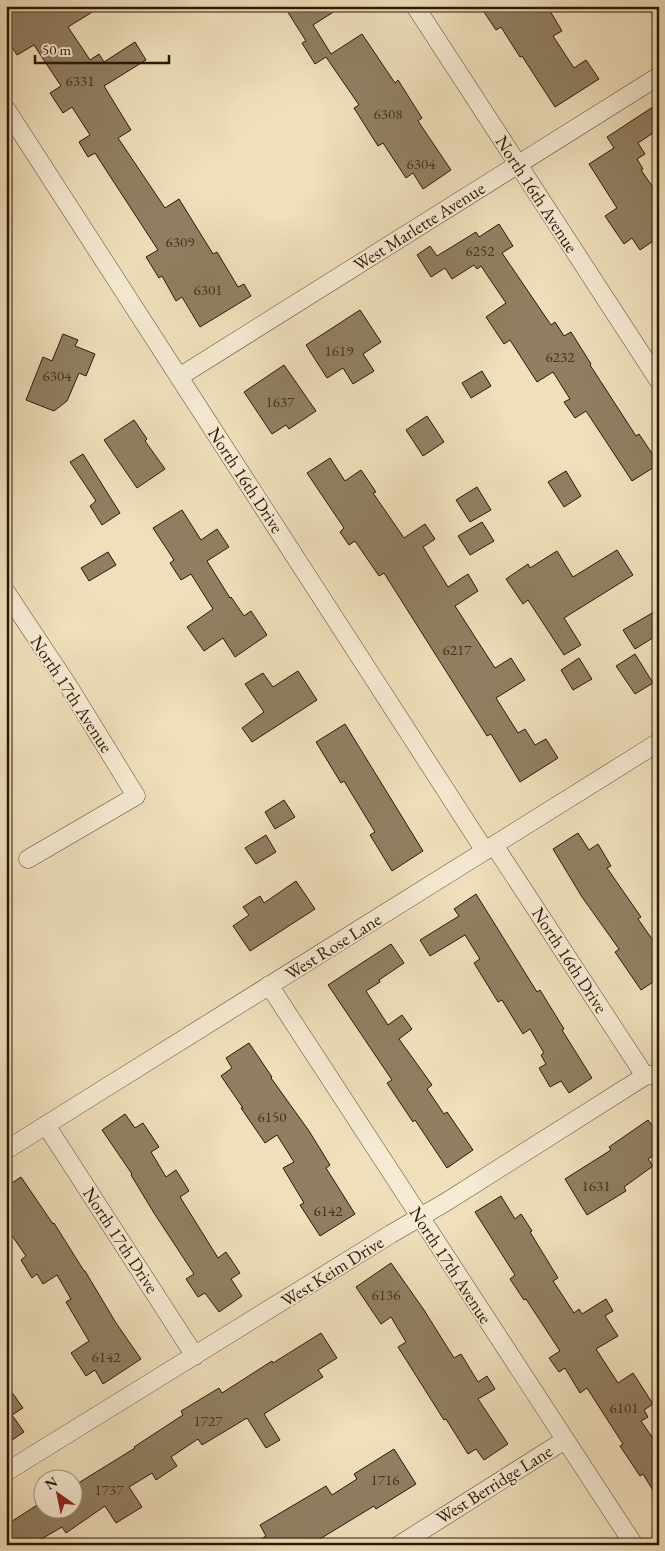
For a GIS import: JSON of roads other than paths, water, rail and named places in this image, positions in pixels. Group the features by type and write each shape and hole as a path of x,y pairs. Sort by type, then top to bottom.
{"street":[{"name":"North 16th Avenue","path":"415,6 659,381"},
{"name":"West Marlette Avenue","path":"179,377 659,76"},
{"name":"North 16th Drive","path":"6,109 179,377 490,848 652,1074"},
{"name":"North 17th Avenue","path":"6,592 12,614 69,687 136,796 28,859"},
{"name":"West Rose Lane","path":"6,1150 659,742"},
{"name":"North 17th Avenue","path":"269,986 634,1545"},
{"name":"West Keim Drive","path":"6,1472 652,1074"},
{"name":"North 17th Drive","path":"46,1125 195,1356"},
{"name":"West Berridge Lane","path":"398,1545 565,1440"}]}
